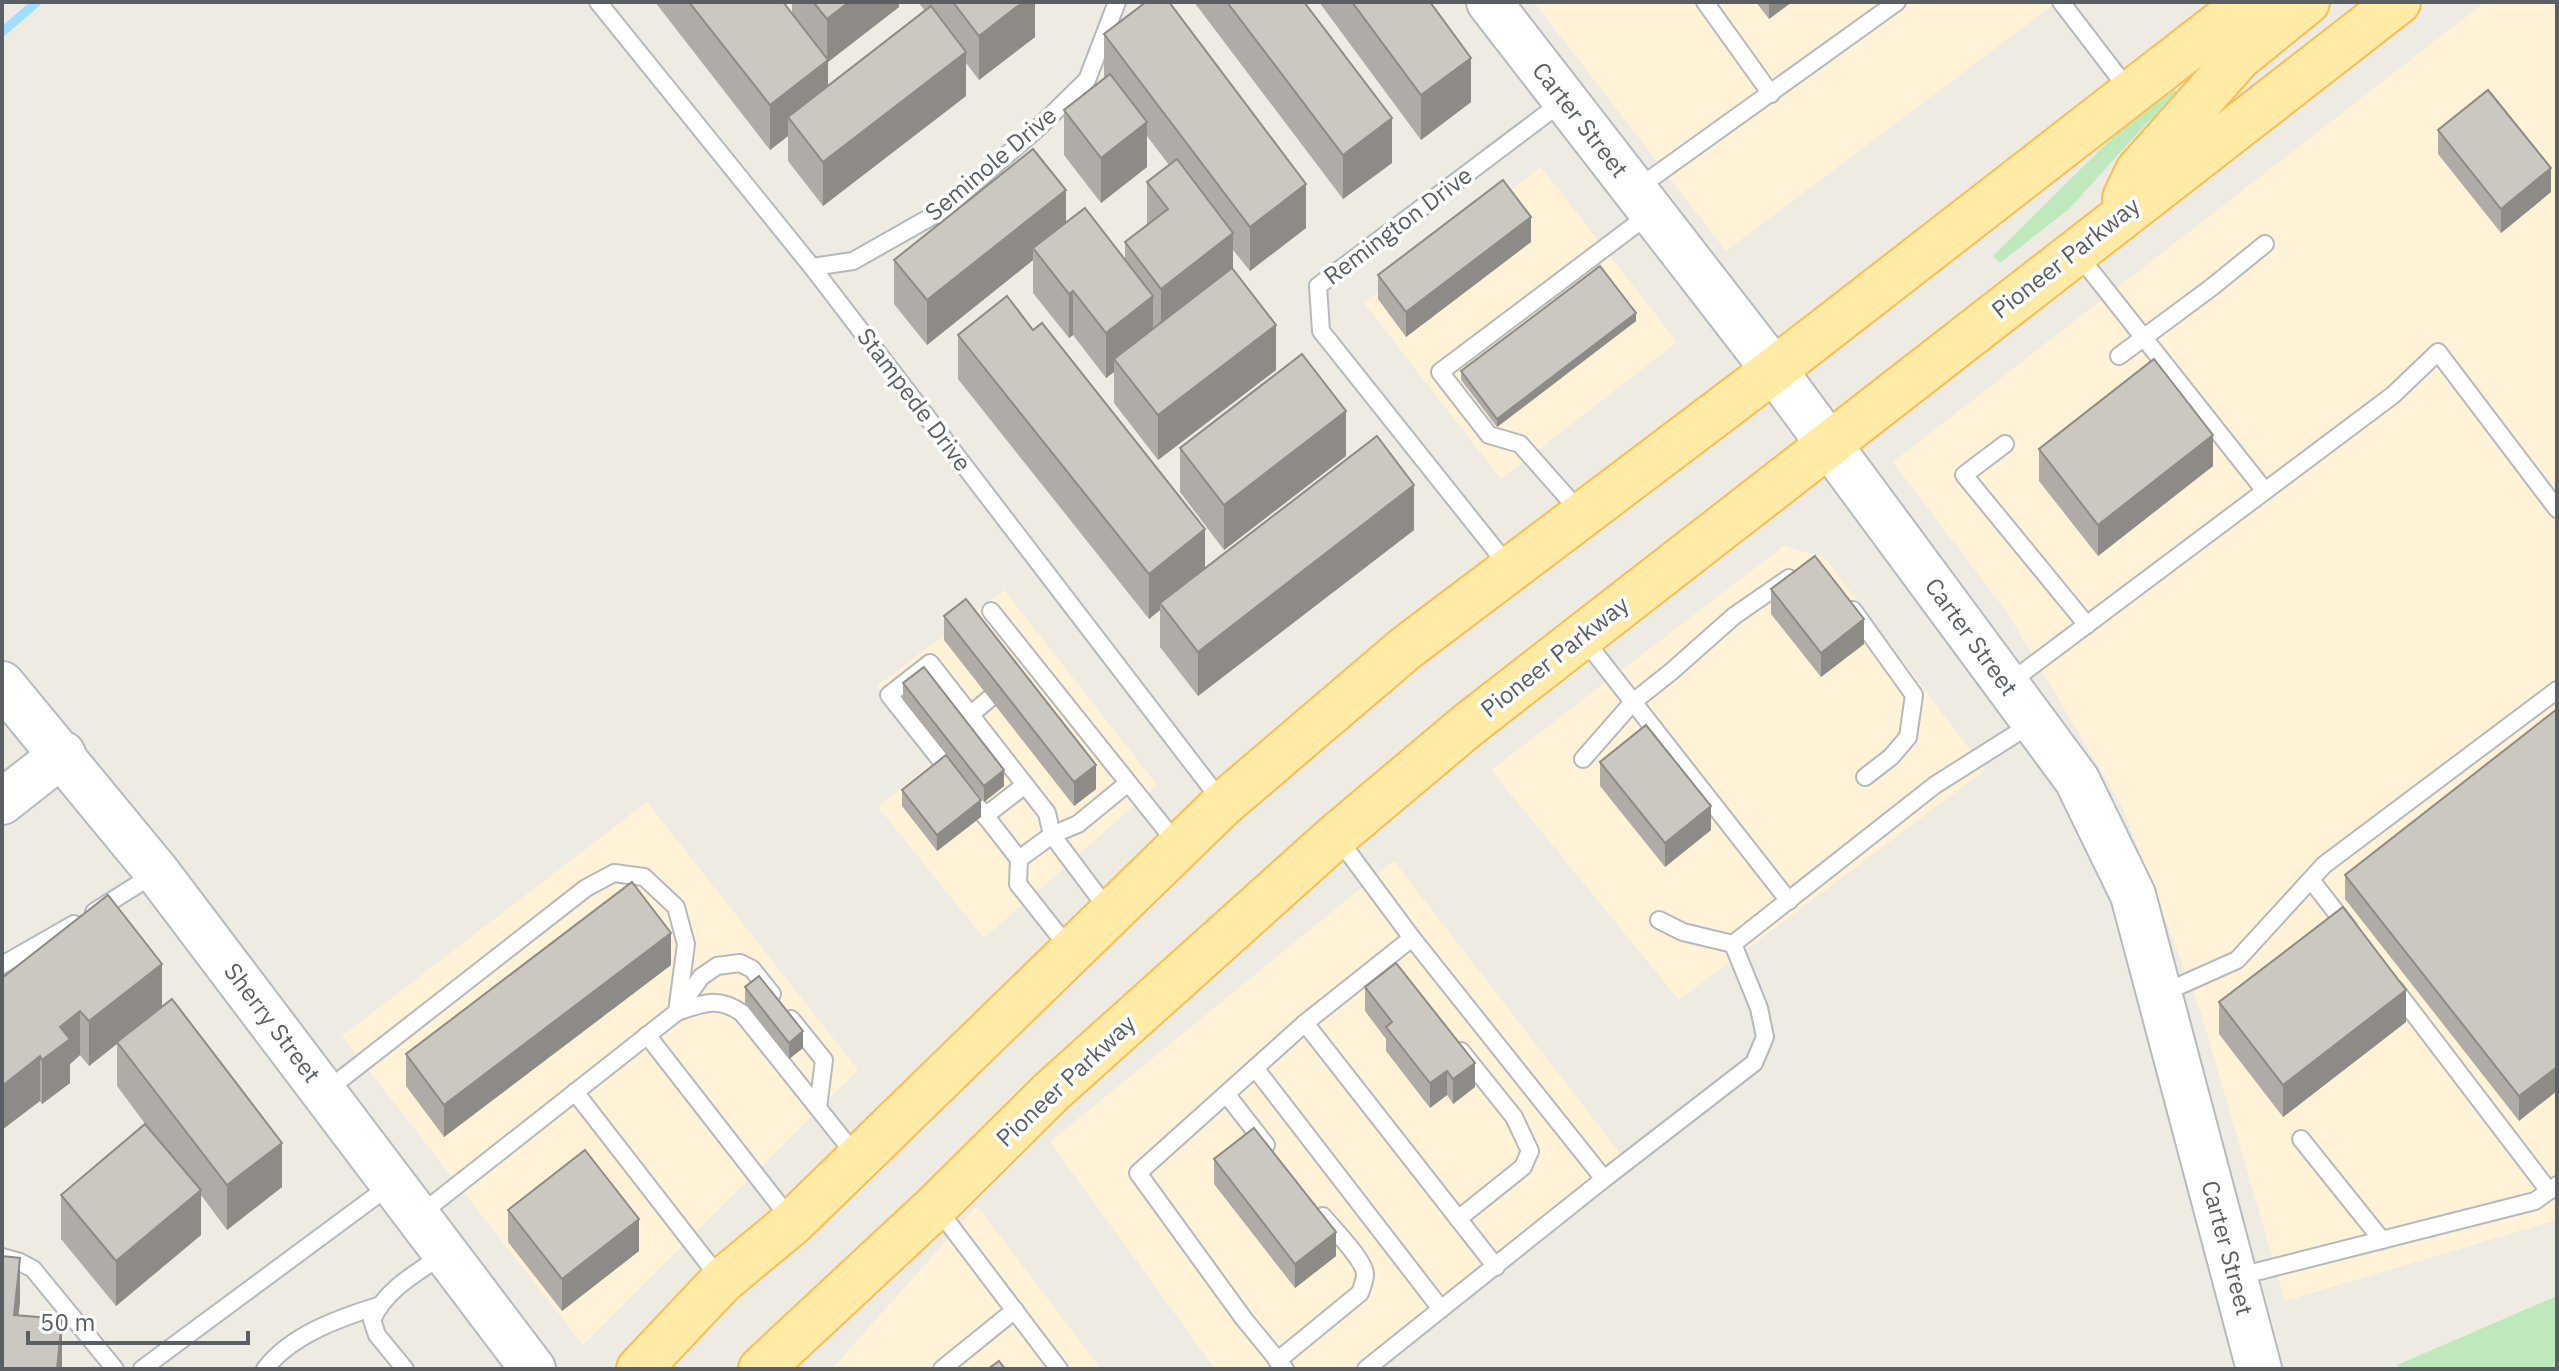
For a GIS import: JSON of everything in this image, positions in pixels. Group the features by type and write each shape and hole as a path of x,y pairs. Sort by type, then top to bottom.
{"main road":[{"path":"639,1369 722,1281 793,1222 1223,804 1406,648 1774,370 2248,2"},
{"path":"2120,216 2125,196 2138,171 2181,119 2239,57 2307,2"},
{"name":"Pioneer Parkway","path":"761,1369 936,1206 1052,1091 1336,836 1468,725 2398,2"}],"street":[{"name":"Carter Street","path":"1489,2 1774,370 2077,780 2133,895 2259,1369"},
{"name":"Sherry Street","path":"2,684 63,754 157,872 533,1369"},
{"path":"2,802 63,754"}],"lane":[{"name":"Stampede Drive","path":"598,2 812,267 1223,804"},
{"name":"Seminole Drive","path":"812,267 853,261 943,210 1038,128 1087,80 1117,2"},
{"path":"1705,2 1771,94"},
{"path":"1582,514 1520,444 1489,435 1440,372 1771,94 1897,2"},
{"path":"2061,2 2130,92"},
{"name":"Remington Drive","path":"1510,568 1321,331 1318,286 1564,100"},
{"path":"2119,356 2265,244"},
{"path":"2075,251 2265,491"},
{"path":"2007,685 2407,384 2438,352 2557,509"},
{"path":"2005,444 1964,475 2087,625"},
{"path":"1583,759 1633,702 1734,616 1803,570"},
{"path":"1839,594 1914,695 1908,737 1891,757 1865,777"},
{"path":"991,611 1027,668 1179,846"},
{"path":"1582,636 1789,901"},
{"path":"1071,951 1018,884 1019,859 933,744 889,695 930,663 964,720 1047,813 1052,835 1110,913"},
{"path":"2159,994 2237,960 2324,865 2557,690"},
{"path":"964,720 989,699"},
{"path":"1733,944 1935,785 2034,722"},
{"path":"1019,859 1052,835 1078,824 1128,783"},
{"path":"985,816 1025,785"},
{"path":"1336,836 1412,938 1604,1179"},
{"path":"2,965 39,946 157,872"},
{"path":"325,1092 586,888 614,873 644,877 676,907 686,944 677,1012"},
{"path":"2311,880 2359,942"},
{"path":"1659,920 1683,932 1733,944"},
{"path":"1310,1200 1359,1261 1365,1271 1364,1282 1360,1293 1281,1365 1138,1173 1305,1023 1391,963 1412,938"},
{"path":"1366,1369 1754,1063 1765,1037 1759,1008 1733,944"},
{"path":"142,1369 575,1092 677,1012 701,977 717,966 740,963 752,969 824,1060 818,1108"},
{"path":"2235,1277 2535,1201 2553,1188 2387,979"},
{"path":"677,1012 706,1003 727,1003 742,1013 858,1158"},
{"path":"1305,1023 1496,1267"},
{"path":"1446,1034 1514,1117 1530,1151 1523,1167 1458,1219"},
{"path":"647,1035 793,1222"},
{"path":"1255,1068 1441,1309"},
{"path":"575,1092 722,1281"},
{"path":"1227,1095 1280,1163"},
{"path":"2301,1139 2382,1240"},
{"path":"936,1206 1059,1369"},
{"path":"405,1369 377,1335 372,1320 378,1306 406,1280 446,1253"},
{"path":"2,1257 33,1269 115,1369"},
{"path":"265,1369 286,1347 344,1316 378,1306"},
{"path":"942,1369 1015,1310"}],"shaded area":[{"path":"1534,2 2057,2 1726,251"},
{"path":"2485,2 2557,2 2557,1220 2285,1301 2201,1013 2122,806 2008,614 1893,462"},
{"path":"1541,167 1677,342 1501,479 1364,303"},
{"path":"1784,546 1825,558 1985,770 1679,1000 1491,770"},
{"path":"1004,590 1157,785 983,937 878,807 935,760 877,686"},
{"path":"647,802 858,1070 583,1345 342,1036"},
{"path":"1394,861 1626,1161 1366,1369 1215,1369 1050,1142"},
{"path":"977,1206 1101,1369 832,1369"}],"green space":[{"path":"2172,87 2178,93 2069,209 2000,263 1993,256 2110,140"},
{"path":"2557,1296 2557,1369 2400,1369 2397,1365"}],"building":[{"path":"689,2 783,2 828,60 770,105"},
{"path":"813,2 849,2 827,19"},
{"path":"953,2 1023,2 979,36"},
{"path":"1146,2 1169,2 1306,184 1250,227 1104,34"},
{"path":"1227,2 1304,2 1392,118 1343,155"},
{"path":"1352,2 1430,2 1471,58 1421,95"},
{"path":"931,6 966,52 823,162 788,117"},
{"path":"1110,74 1147,122 1101,158 1064,110"},
{"path":"2488,90 2551,168 2501,209 2438,130"},
{"path":"1033,149 1066,190 927,300 894,260"},
{"path":"1177,159 1233,233 1161,289 1125,242 1168,209 1147,182"},
{"path":"1503,180 1531,217 1406,312 1378,275"},
{"path":"1085,208 1153,296 1106,333 1073,291 1069,294 1033,248"},
{"path":"1600,266 1636,313 1497,419 1461,371"},
{"path":"1232,268 1276,325 1158,415 1114,359"},
{"path":"1007,296 1033,330 1042,323 1205,529 1149,574 958,335"},
{"path":"1302,354 1346,411 1224,505 1180,448"},
{"path":"2154,359 2213,435 2098,525 2039,449"},
{"path":"1377,436 1414,485 1198,652 1160,603"},
{"path":"1815,556 1864,619 1821,653 1771,589"},
{"path":"966,599 1096,765 1074,782 944,616"},
{"path":"924,667 1004,770 984,786 903,683"},
{"path":"2557,709 2557,1067 2519,1096 2345,875"},
{"path":"1646,725 1711,806 1665,843 1600,762"},
{"path":"946,755 981,800 937,835 902,790"},
{"path":"632,882 671,933 444,1105 406,1054"},
{"path":"108,895 162,964 89,1021 80,1011 60,1027 70,1039 42,1060 40,1056 2,1086 2,978"},
{"path":"2343,907 2406,990 2283,1085 2219,1002"},
{"path":"1396,963 1475,1063 1453,1079 1447,1071 1430,1083 1386,1027 1392,1022 1365,987"},
{"path":"759,976 803,1031 789,1043 745,987"},
{"path":"172,999 282,1143 227,1185 117,1042"},
{"path":"145,1124 201,1190 116,1261 61,1195"},
{"path":"1254,1128 1336,1232 1295,1264 1214,1159"},
{"path":"585,1150 639,1219 562,1279 508,1210"},
{"path":"2,1256 20,1258 14,1315 62,1319 57,1369 2,1369"},
{"path":"999,1361 1005,1369 988,1369"}],"waterway":[{"path":"2,32 37,2"}]}
